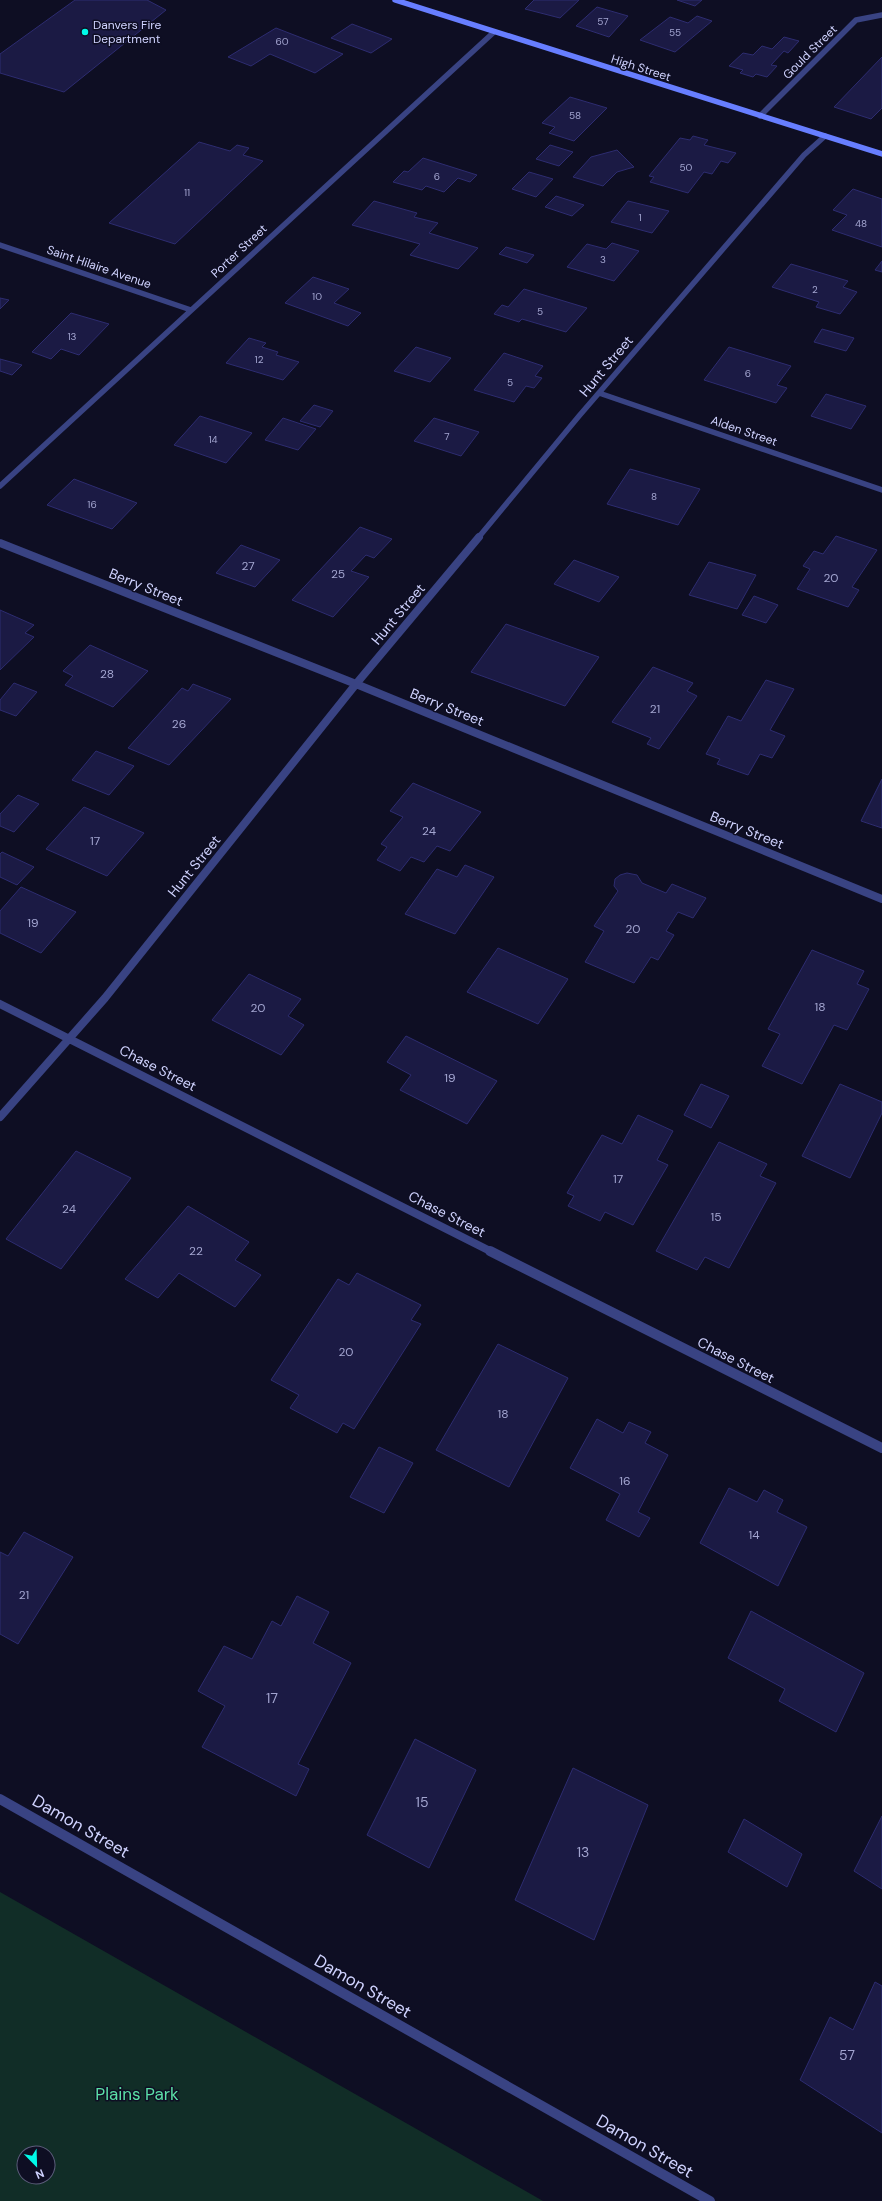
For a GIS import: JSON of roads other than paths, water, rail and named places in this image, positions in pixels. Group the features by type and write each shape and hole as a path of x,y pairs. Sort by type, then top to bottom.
{"main road":[{"name":"High Street","path":"395,0 882,154"}],"street":[{"name":"Gould Street","path":"760,116 856,20 882,15"},
{"name":"Porter Street","path":"0,486 494,32"},
{"name":"Hunt Street","path":"0,1116 68,1037 105,998 356,684 599,393 804,155 825,136"},
{"name":"Saint Hilaire Avenue","path":"0,245 191,310"},
{"name":"Alden Street","path":"599,393 882,490"},
{"name":"Berry Street","path":"0,543 356,684 882,899"},
{"name":"Chase Street","path":"0,1004 882,1448"},
{"name":"Damon Street","path":"0,1799 710,2201"}],"place":[{"name":"Danvers Fire Department","path":"85,32"}],"park label":[{"name":"Plains Park","path":"137,2094"}]}
